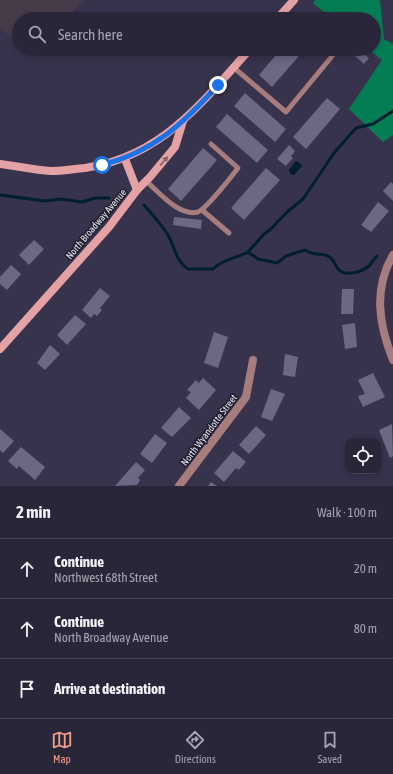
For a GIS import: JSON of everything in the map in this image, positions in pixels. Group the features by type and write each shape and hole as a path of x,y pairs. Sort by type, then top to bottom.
{"street":[{"path":"283,12 294,0"},
{"path":"0,164 52,171 90,168 125,159 152,145 183,121 244,56"},
{"path":"137,190 175,147 183,121"},
{"name":"North Broadway Avenue","path":"0,349 109,227 137,190 125,159"},
{"path":"393,255 382,283 380,312 386,342 393,360"},
{"name":"North Wyandotte Street","path":"179,486 246,397 253,360"}],"lane":[{"path":"234,67 286,112 332,56"},
{"path":"146,181 179,208 191,213 202,210 238,168 211,144"},
{"path":"202,210 229,233"}],"shaded area":[{"path":"0,0 83,0 72,12 12,12 12,38 0,27"}],"green space":[{"path":"315,0 380,0 384,39 393,44 393,135 383,142 349,109 382,60 377,56 381,56 381,12 324,12 313,3"}],"water":[{"path":"296,161 302,166 294,175 290,174 289,170"}],"building":[{"path":"275,56 299,56 272,87 259,75"},
{"path":"355,56 367,56 369,58 364,64"},
{"path":"245,93 286,129 275,142 234,106"},
{"path":"327,98 340,109 306,149 293,137"},
{"path":"227,114 268,150 257,163 216,127"},
{"path":"289,145 295,151 291,156 293,158 286,166 277,159"},
{"path":"203,148 217,160 181,201 168,189"},
{"path":"266,168 280,180 244,220 231,208"},
{"path":"391,182 393,184 393,201 383,191"},
{"path":"378,202 389,211 371,232 361,225"},
{"path":"174,217 202,220 201,229 173,225"},
{"path":"34,240 44,249 29,265 19,255"},
{"path":"11,265 21,274 7,290 0,284 0,277"},
{"path":"100,288 110,296 100,308 102,310 97,316 94,314 91,318 82,310"},
{"path":"342,289 354,289 353,314 341,314"},
{"path":"75,315 86,324 67,345 57,335"},
{"path":"355,323 357,347 345,349 342,325"},
{"path":"214,332 228,337 218,368 204,363"},
{"path":"50,345 60,354 45,370 37,363"},
{"path":"285,354 298,357 295,377 283,375"},
{"path":"373,373 385,397 363,407 358,396 365,394 358,380"},
{"path":"203,378 216,390 199,410 186,398 191,392 187,390 196,380 199,383"},
{"path":"271,389 285,394 272,421 261,417"},
{"path":"179,407 191,418 172,437 161,428"},
{"path":"392,424 393,456 390,458 379,430"},
{"path":"256,426 266,435 249,454 239,445"},
{"path":"0,429 14,441 3,453 0,450"},
{"path":"155,434 167,443 152,463 140,454"},
{"path":"21,447 45,467 35,480 19,466 17,469 8,461"},
{"path":"233,451 246,462 239,470 236,468 224,482 214,473"},
{"path":"136,462 145,470 138,478 140,480 137,485 115,486"},
{"path":"211,482 217,486 208,486"}],"waterway":[{"path":"248,252 264,234 303,199 334,153 356,128 373,124 393,111"},
{"path":"0,195 45,201 61,199 82,202 95,198 109,198"},
{"path":"144,205 165,231 180,262 188,269 213,269 224,261 248,252 258,259 277,263 286,256 305,250 311,253 328,256 341,271 345,273 354,273 369,266 377,256"}],"route":[{"path":"102,165 125,159 152,145 183,121 218,85"}]}
